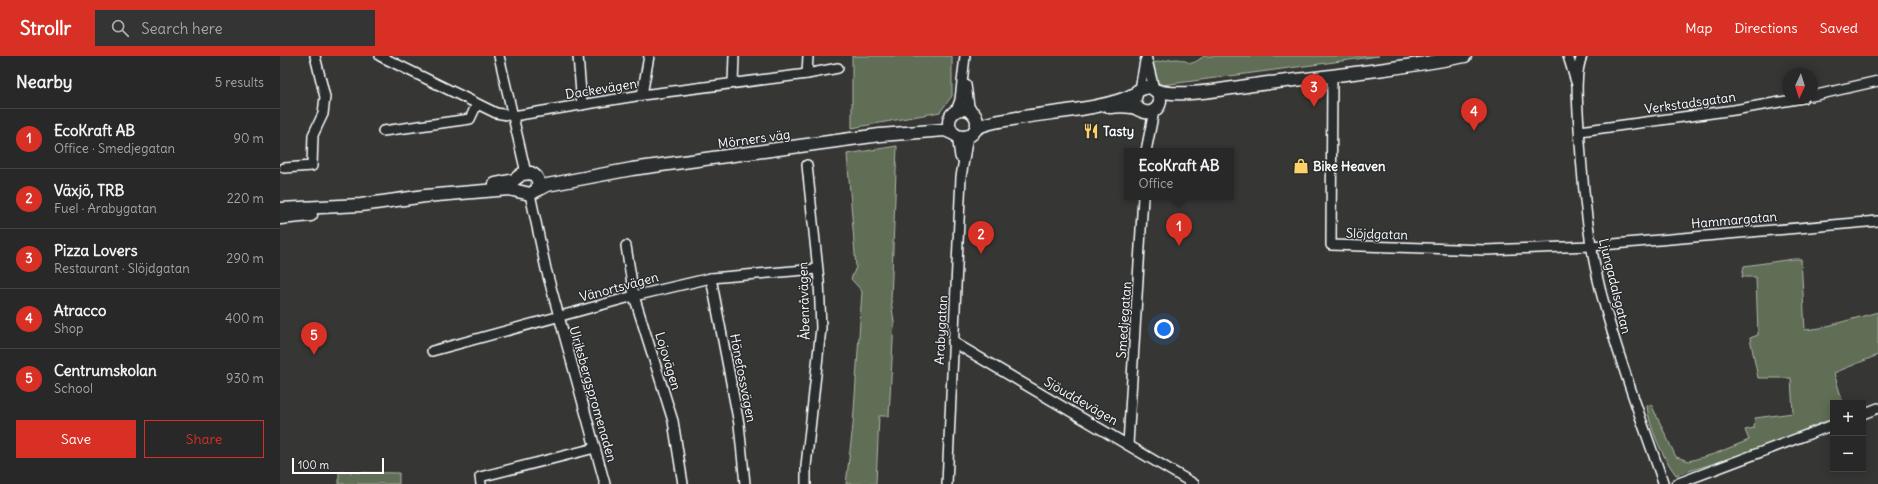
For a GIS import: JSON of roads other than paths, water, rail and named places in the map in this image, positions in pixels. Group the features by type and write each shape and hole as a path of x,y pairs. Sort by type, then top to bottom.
{"main road":[{"path":"1210,91 1174,99 1148,113 1140,111 1134,102 1137,92 1147,87 1165,93 1210,91 1475,56"},
{"path":"1155,89 1160,98 1156,108"},
{"name":"Mörners väg","path":"425,196 509,189 529,191 547,185 632,169 880,136 937,130 948,130 964,133 987,124 1090,107 1120,100 1137,92"},
{"name":"Mörners väg","path":"1090,107 1126,107 1140,111"},
{"path":"964,108 972,112 978,122 964,133 949,125 953,115 964,108"},
{"name":"Mörners väg","path":"972,112 985,116 1048,113"},
{"name":"Mörners väg","path":"880,136 943,123 953,115"},
{"name":"Mörners väg","path":"280,218 326,213 361,205 508,182 527,175 632,169"},
{"path":"527,175 539,182 529,191 517,185 527,175"},
{"name":"Mörners väg","path":"280,209 361,205"}],"street":[{"path":"284,168 312,166 313,135 323,114 325,97 315,56"},
{"name":"Dackevägen","path":"380,56 496,113 513,116 642,95 807,74 838,68"},
{"path":"499,56 527,175"},
{"path":"578,56 582,105"},
{"path":"642,95 649,56"},
{"path":"733,83 734,56"},
{"path":"807,74 808,56"},
{"path":"953,115 960,100 965,56"},
{"name":"Ljungadalsgatan","path":"1568,56 1577,90 1584,199 1591,246 1604,306 1627,379 1665,483"},
{"name":"Ljungadalsgatan","path":"1577,90 1582,56"},
{"path":"1146,58 1155,89"},
{"path":"1137,92 1146,58"},
{"path":"964,66 968,102 972,112"},
{"name":"Slöjdgatan","path":"1332,76 1331,245 1486,250 1591,246"},
{"path":"1818,95 1878,81"},
{"name":"Verkstadsgatan","path":"1580,131 1734,110 1782,102"},
{"path":"383,131 470,119 477,104"},
{"path":"1146,148 1156,108"},
{"path":"1140,111 1147,141"},
{"name":"Arabygatan","path":"947,484 964,133"},
{"name":"Åbenråvägen","path":"806,484 807,451 821,328 808,166"},
{"name":"Ulriksbergspromenaden","path":"529,191 558,317 605,484"},
{"name":"Smedjegatan","path":"1128,444 1143,200"},
{"name":"Hammargatan","path":"1591,246 1878,221"},
{"name":"Lojovägen","path":"626,246 634,296 673,421 683,484"},
{"name":"Vänortsvägen","path":"432,351 634,296 711,278 817,269"},
{"name":"Hönefossvägen","path":"711,278 740,424 745,484"},
{"name":"Sjöuddevägen","path":"953,342 1194,484"},
{"path":"1866,413 1878,408"},
{"path":"1676,484 1830,426"},
{"path":"481,481 595,448"}],"place":[{"name":"Pizza Lovers","path":"1314,107"},
{"name":"Tasty","path":"1091,131"},
{"name":"Atracco","path":"1474,131"},
{"name":"Bike Heaven","path":"1301,166"},
{"name":"EcoKraft AB","path":"1179,246"},
{"name":"Växjö, TRB","path":"981,254"},
{"name":"Centrumskolan","path":"314,355"}]}
